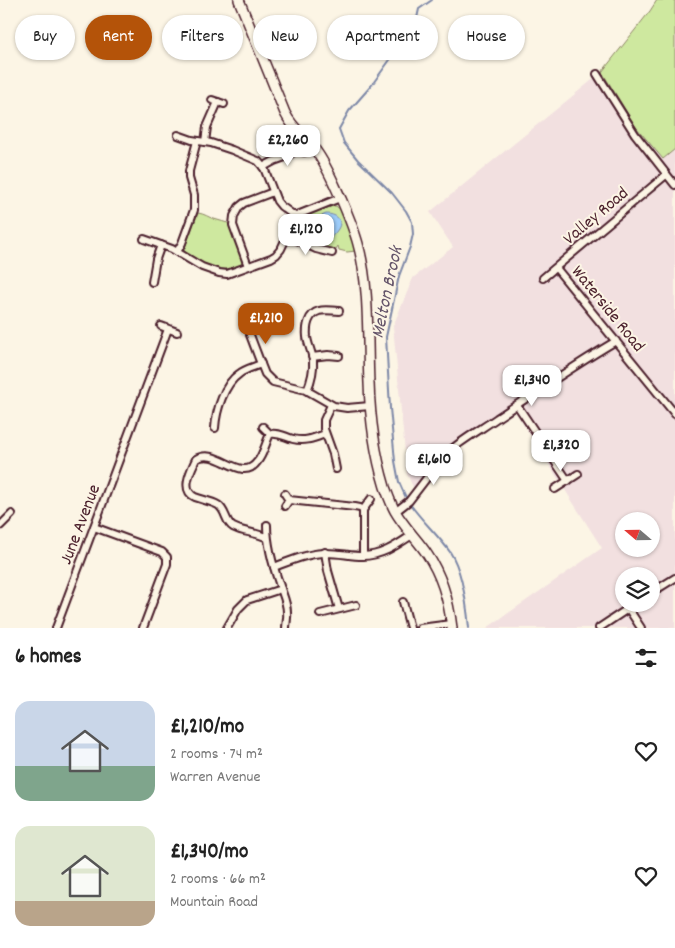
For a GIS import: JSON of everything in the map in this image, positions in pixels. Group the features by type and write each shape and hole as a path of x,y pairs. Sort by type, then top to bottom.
{"street":[{"path":"239,0 286,115 322,160 356,237 362,262 368,327 370,406 379,465 388,494 412,535 437,570 449,605 452,626 420,628"},
{"path":"597,74 635,134 675,185"},
{"path":"205,142 207,127 218,102"},
{"path":"178,135 235,151 256,160 263,167 278,203 296,217"},
{"path":"177,252 194,210 194,195 189,171 197,141"},
{"path":"263,167 288,156 299,147"},
{"name":"Valley Road","path":"543,278 666,175"},
{"path":"248,266 234,226 234,216 239,207 244,203 273,192"},
{"path":"144,239 177,252 196,264 221,274 232,273 276,255 281,249 296,217 340,198"},
{"path":"287,235 327,254"},
{"path":"151,277 161,245"},
{"name":"Waterside Road","path":"556,268 675,414"},
{"path":"307,391 312,374 312,357 307,338 307,324 310,317 319,308 339,311"},
{"path":"161,326 177,332"},
{"name":"June Avenue","path":"56,628 132,431 168,329"},
{"path":"250,340 266,376 274,382 307,391 331,405 346,408 370,406"},
{"path":"399,510 412,498 444,456 458,445 517,404 616,341"},
{"path":"312,357 341,355"},
{"path":"215,428 223,406 226,389 240,373 261,364"},
{"path":"517,404 568,481"},
{"path":"331,405 324,420 325,434 333,454 336,469"},
{"path":"262,427 270,434 278,433 293,439 302,440 325,434"},
{"path":"267,538 234,527 226,519 220,507 192,496 187,482 196,459 208,455 240,469 254,466 259,461 270,434"},
{"path":"326,456 333,454"},
{"path":"555,489 578,474"},
{"path":"363,556 363,510 371,499"},
{"path":"287,500 355,507 363,510"},
{"path":"9,529 1,524 12,514"},
{"path":"267,525 267,538 288,614 286,628"},
{"path":"94,527 162,552 167,557 168,564 143,628"},
{"path":"274,567 308,555 325,552 363,556 379,554 412,535"},
{"path":"325,552 328,572 338,609"},
{"path":"660,587 675,578"},
{"path":"227,628 238,609 248,600 281,589"},
{"path":"402,602 410,628"},
{"path":"320,614 356,605"},
{"path":"599,628 622,612"},
{"path":"631,612 641,628"}],"shaded area":[{"path":"602,72 636,127 663,159 675,149 675,628 487,628 602,548 511,405 479,425 437,458 414,489 407,474 393,326 413,278 453,247 430,212"}],"green space":[{"path":"657,0 675,0 675,149 663,159 636,127 602,72"},
{"path":"336,206 343,214 356,251 347,252 339,250 338,246 336,249 319,246 294,232 296,226 304,217"},
{"path":"198,213 231,224 243,259 241,265 228,269 216,268 185,252 184,250"}],"water":[{"path":"326,214 335,216 340,222 338,229 329,242 320,240 311,233 302,232 298,227 308,222"}],"waterway":[{"name":"Melton Brook","path":"407,500 399,482 395,461 386,337 399,276 413,234 412,222 392,193 358,160 344,143 339,129 349,111 371,86 408,35 416,23 419,9 432,0"},
{"name":"Melton Brook","path":"410,504 450,552 454,560 463,589 469,628"}]}
